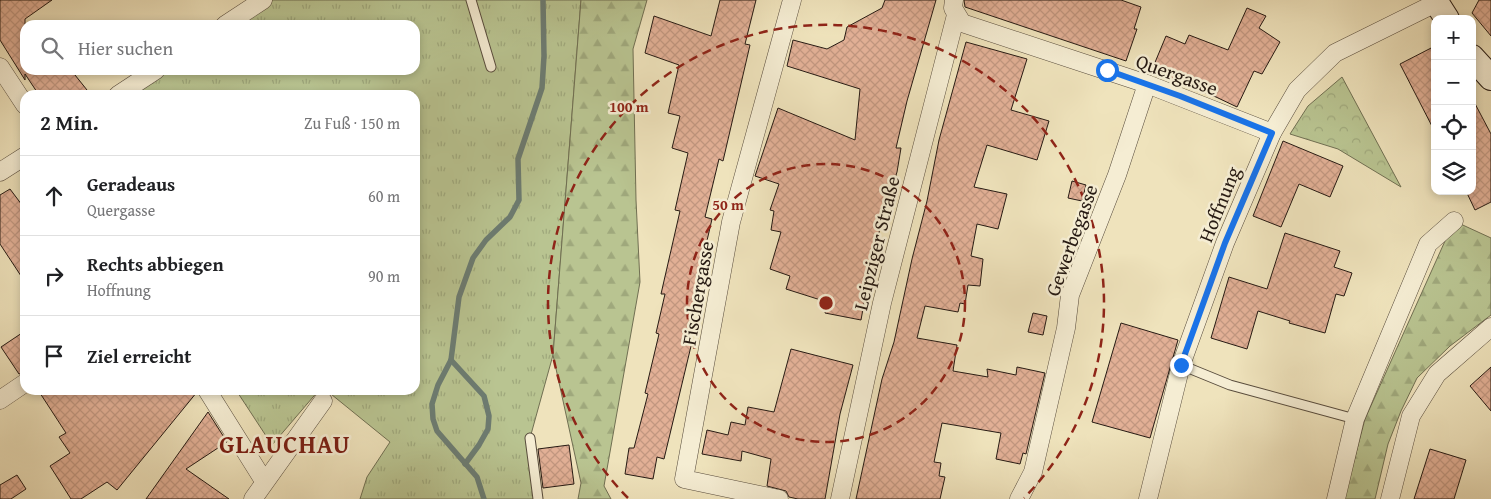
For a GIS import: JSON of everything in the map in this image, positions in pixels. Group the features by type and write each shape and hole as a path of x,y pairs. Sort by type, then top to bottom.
{"street":[{"path":"233,20 263,0"},
{"name":"Fischergasse","path":"779,499 684,480 731,222 792,0"},
{"name":"Hoffnung","path":"1148,499 1181,365 1225,243 1272,133 1296,90 1335,53 1440,6"},
{"name":"Quergasse","path":"955,7 962,23 1147,84 1272,133"},
{"name":"Leipziger Straße","path":"840,499 882,302 955,7"},
{"path":"1474,60 1491,78"},
{"path":"0,67 20,97"},
{"path":"126,90 148,75"},
{"name":"Gewerbegasse","path":"1019,499 1033,472 1066,328 1070,295 1117,175 1147,84"},
{"path":"0,172 20,159"},
{"path":"1336,499 1355,420 1428,244 1454,222"},
{"path":"1390,499 1411,416 1437,374 1491,327"},
{"path":"0,400 20,386"},
{"path":"210,395 264,481"},
{"path":"253,499 264,481 323,401"}],"lane":[{"path":"472,0 491,67"},
{"path":"1181,365 1230,385 1355,420"},
{"path":"530,438 538,499"}],"green space":[{"path":"264,0 581,0 553,355 530,438 540,499 360,499 367,477 390,442 332,395 420,395 420,90 139,90 160,75 420,75 420,20 236,20"},
{"path":"581,0 647,0 633,49 636,200 640,282 604,486 611,499 578,499 581,483 553,355"},
{"path":"1342,77 1401,187 1338,149 1290,134 1308,106"},
{"path":"1454,221 1491,238 1491,315 1450,346 1417,378 1388,444 1375,499 1344,499 1365,419"},
{"path":"239,395 315,395 272,445"}],"building":[{"path":"0,0 52,0 25,20 20,20 20,72 0,40"},
{"path":"720,0 756,0 745,44 750,45 723,161 719,159 705,217 712,219 696,288 699,289 687,341 692,342 664,459 657,457 653,479 625,474 629,448 634,448 648,394 645,393 659,334 656,333 665,294 661,294 680,211 675,210 688,153 672,148 680,116 668,113 679,65 645,53 654,16 711,36"},
{"path":"885,0 936,0 907,101 896,148 901,148 897,172 880,228 861,320 825,313 827,302 786,289 790,276 770,269 781,232 771,230 774,211 770,210 779,184 755,176 778,108 855,140 860,89 787,66 793,40 827,49 844,40 847,27 882,8"},
{"path":"964,0 1121,0 1141,7 1134,29 1137,29 1126,61 965,7"},
{"path":"1479,0 1491,0 1491,36 1476,18 1476,15 1472,13"},
{"path":"1247,8 1266,16 1259,28 1280,42 1262,74 1254,71 1237,107 1151,72 1166,36 1185,44 1189,35 1228,50"},
{"path":"966,42 1027,59 1011,110 1049,121 1037,160 987,145 974,187 1007,194 998,229 977,224 971,256 983,259 980,286 968,285 965,304 960,303 958,312 925,306 917,338 957,345 953,371 988,377 987,369 1016,375 1017,367 1045,373 1026,454 1023,453 1020,464 996,459 1001,433 942,423 934,462 941,463 939,476 945,477 940,499 856,499 882,379 894,342 927,201 939,140"},
{"path":"1431,48 1431,124 1400,64"},
{"path":"26,75 75,75 87,90 36,90"},
{"path":"1476,106 1491,134 1491,202 1475,210 1468,195 1476,195"},
{"path":"1283,141 1343,166 1330,197 1299,184 1281,227 1253,216"},
{"path":"1072,181 1086,185 1082,201 1068,198"},
{"path":"10,189 20,202 20,274 0,244 0,195"},
{"path":"1285,233 1340,251 1334,267 1352,273 1344,296 1336,294 1325,333 1289,323 1290,321 1258,311 1247,349 1211,338 1229,277 1267,289"},
{"path":"1033,313 1047,316 1043,335 1028,332"},
{"path":"1121,323 1178,340 1150,438 1092,422"},
{"path":"20,334 20,374 19,374 1,347"},
{"path":"791,349 853,365 840,414 825,499 789,497 786,491 767,486 771,459 742,451 741,461 702,454 707,430 728,435 731,422 745,425 748,407 774,412"},
{"path":"1491,367 1491,411 1470,386"},
{"path":"41,395 195,395 117,490 107,482 81,499 71,499 50,466 70,453 59,437 66,433"},
{"path":"208,412 227,442 186,469 229,499 146,499"},
{"path":"569,445 574,484 543,488 538,449"},
{"path":"1430,449 1466,460 1454,499 1414,499"},
{"path":"17,475 26,489 11,499 0,499 0,485"}],"waterway":[{"path":"484,499 477,477 437,431 433,419 432,404 438,385 451,360 459,297 473,258 486,240 510,217 519,200 518,159 542,88 544,56 543,0"},
{"path":"451,360 484,396 489,416 488,429 465,464"}],"district":[{"name":"GLAUCHAU","path":"285,444"}],"route":[{"path":"1107,70 1180,96 1272,133 1225,243 1181,365"}]}
